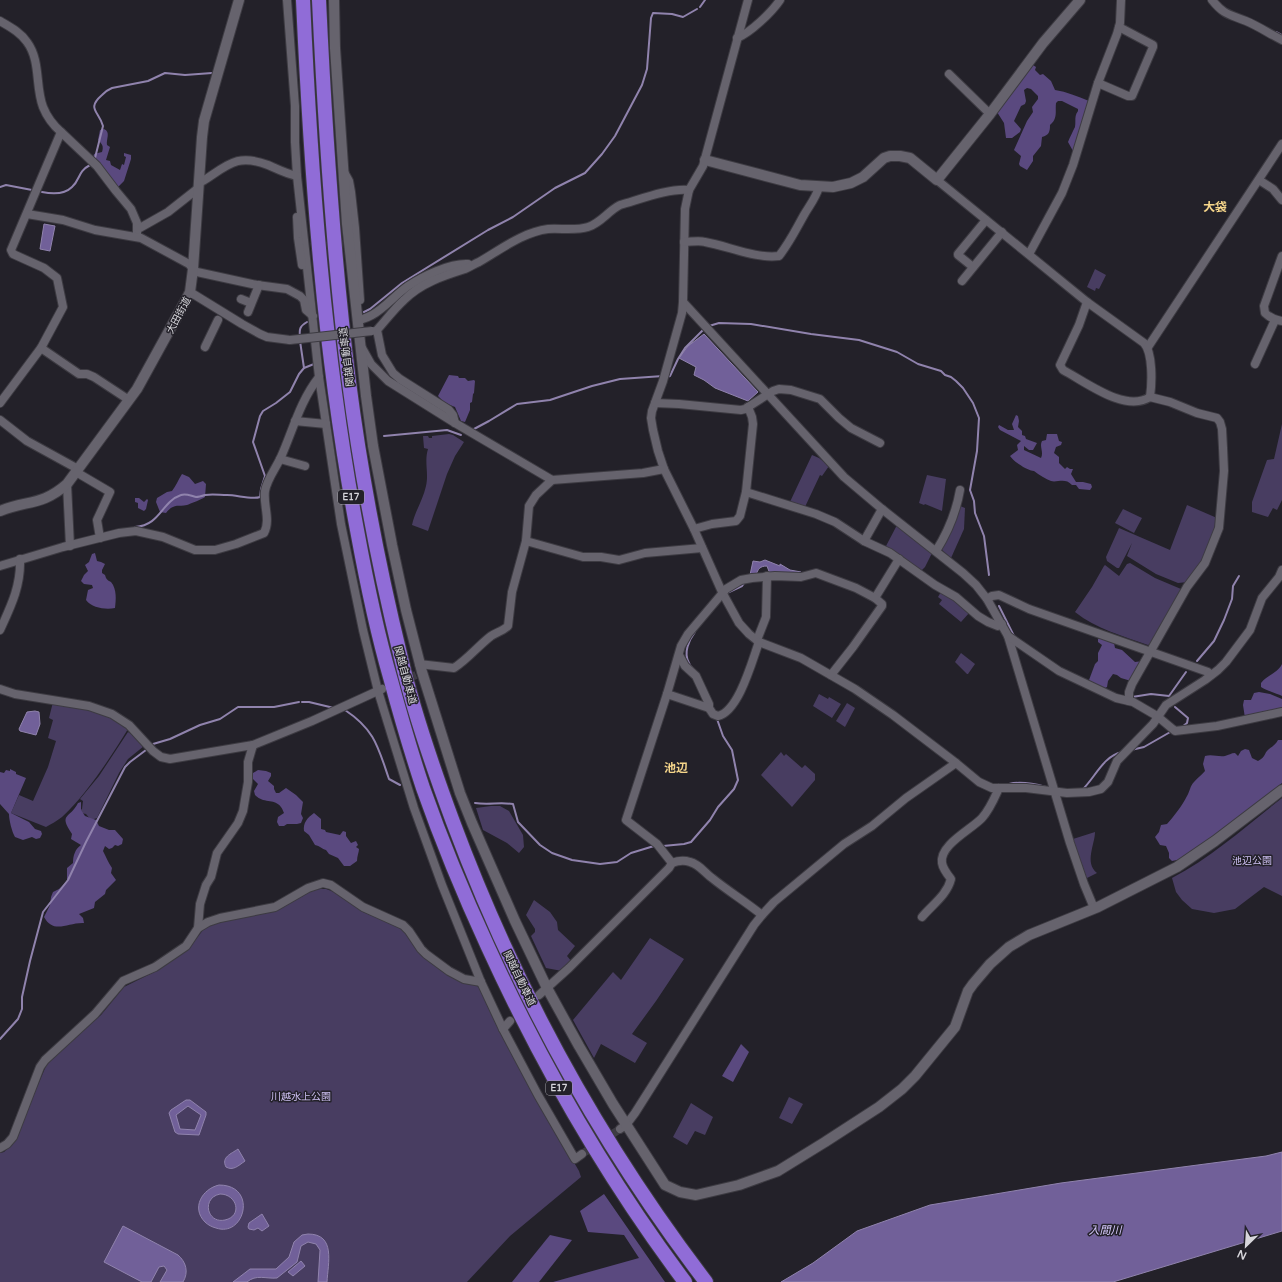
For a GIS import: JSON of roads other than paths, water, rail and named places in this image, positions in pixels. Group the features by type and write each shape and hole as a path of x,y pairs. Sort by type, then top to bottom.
{"highway":[{"name":"関越自動車道","path":"303,0 312,163 326,325 333,386 344,462 363,559 389,674 423,788 477,924 508,991 545,1062 586,1134 627,1198 685,1282"},
{"name":"関越自動車道","path":"319,0 329,170 342,324 360,460 374,537 401,660 438,784 492,920 522,985 559,1055 599,1125 642,1193 706,1282"}],"street":[{"name":"大田街道","path":"0,511 45,500 67,484 146,375 190,292 204,121 239,0"},
{"path":"287,0 295,106 297,178 319,377 341,524 362,623 414,808 442,885 481,982 503,1029 575,1159 582,1154"},
{"path":"334,0 335,48 347,224 360,346 373,446 419,670 460,793 514,921 547,988 623,1127 665,1185 680,1192 696,1195 739,1185 773,1173 873,1111 902,1089 952,1031 973,984 998,956 1029,935 1094,908 1177,867 1216,841 1282,790"},
{"path":"748,0 705,160 690,190 684,214 682,313 664,377 652,411 651,422 664,469 722,592 739,623 749,634 758,641 799,656 855,689 893,715 983,784 992,788 1054,789 1067,793 1089,792 1101,789 1106,785 1117,761 1153,724 1157,716 1170,702 1191,690 1218,670 1226,662 1245,638 1254,621 1262,598 1279,577 1282,570"},
{"path":"737,38 744,36 772,10 780,0"},
{"path":"937,180 990,114 1043,43 1080,0"},
{"path":"1029,254 1065,186 1098,83 1119,27 1121,0"},
{"path":"1212,0 1226,15 1245,21 1282,40"},
{"path":"0,21 12,28 31,48 37,68 43,107 50,120 104,174 131,209 136,218 138,233"},
{"path":"1098,83 1128,96 1132,96 1153,47 1153,45 1119,27"},
{"path":"949,74 990,114"},
{"path":"0,403 41,348 63,307 57,278 44,268 11,252 17,233 27,214 61,132"},
{"path":"1148,347 1282,145"},
{"path":"705,160 795,184 833,187 851,183 863,177 881,159 890,156 910,158 1087,302 1144,343 1148,347 1151,365 1150,397"},
{"path":"138,233 196,190 203,181 232,162 241,160 257,161 297,178"},
{"path":"297,178 296,198 298,238 304,278 304,300 306,310 313,316"},
{"path":"1259,180 1272,189 1282,200"},
{"path":"684,242 703,241 746,252 773,257 779,256 789,243 804,214 817,194 818,187"},
{"path":"190,292 260,334 278,339 290,340 374,330 419,287 439,277 467,268 527,235 547,230 587,227 597,223 620,205 670,191 684,189 690,190"},
{"path":"27,214 63,220 95,230 138,233 189,264 193,269 211,275 287,289 304,300"},
{"path":"973,267 958,256 958,254 986,220"},
{"path":"962,281 1002,232"},
{"path":"1255,364 1279,321 1265,313 1264,306 1280,270 1282,256"},
{"path":"357,317 376,313 408,286 430,274 451,266 473,264"},
{"path":"248,312 259,285"},
{"path":"242,299 251,303"},
{"path":"683,302 844,477 963,573 976,585 987,599 1008,636 1084,884 1094,908"},
{"path":"1087,302 1079,325 1061,363 1061,368 1110,397 1135,402 1150,397 1170,402 1197,414 1217,418 1220,422 1224,448 1224,471 1219,528 1205,563 1186,587 1132,684 1129,692 1129,701"},
{"path":"205,347 218,320"},
{"path":"374,330 382,355 393,373 449,410 453,415 454,422"},
{"path":"360,346 371,364 388,381 552,480 643,473 664,469"},
{"path":"41,348 79,374 87,374 94,377 129,400"},
{"path":"0,566 70,542 119,533 136,532 163,537 195,550 215,550 253,539 264,533 268,524 264,499 267,485 311,387 319,377"},
{"path":"655,403 737,410 748,407 767,394 779,389 784,389 820,399 851,428 880,443"},
{"path":"694,530 712,524 736,521 740,516 746,492 753,424 748,407"},
{"path":"0,420 27,441 77,470 110,492 97,520 100,536"},
{"path":"295,421 326,424"},
{"path":"280,458 305,466"},
{"path":"419,670 454,668 469,657 492,636 506,628 509,620 512,592 526,541 529,506 536,495 552,480"},
{"path":"67,484 70,542"},
{"path":"936,551 955,514 960,490"},
{"path":"746,492 825,517 899,559 935,585 956,597 978,616 998,626 1002,624"},
{"path":"864,540 882,509"},
{"path":"526,541 583,557 601,557 619,560 645,553 702,548"},
{"path":"0,630 16,596 20,576 20,559"},
{"path":"875,598 899,559"},
{"path":"672,863 658,846 626,820 681,646 688,634 722,592 741,580 767,576 801,576 816,573 856,588 875,598 882,604 882,606 831,675"},
{"path":"679,655 685,666 692,672 699,682 709,704 709,708 713,714 718,716 726,713 742,689 766,617 767,576"},
{"path":"987,599 998,595 1029,609 1151,651 1208,672 1211,675"},
{"path":"1008,636 1059,671 1116,698 1129,701 1157,716 1174,731 1223,725 1282,712"},
{"path":"0,689 15,694 89,706 112,714 128,725 153,751 170,759 253,745 312,721 380,690"},
{"path":"667,694 709,708"},
{"path":"198,928 200,904 206,885 211,877 217,853 238,823 243,811 248,782 248,762 253,745"},
{"path":"623,1127 762,915 793,886 844,844 872,826 906,798 956,763"},
{"path":"922,917 939,899 950,883 951,879 945,871 942,862 945,852 956,839 982,818 991,805 999,788"},
{"path":"539,995 569,968 669,868 672,863 678,861 690,861 696,864 712,878 747,902 762,915"},
{"path":"0,1148 7,1144 13,1137 40,1067 45,1060 94,1014 123,981 155,967 186,946 198,928 208,922 220,918 275,907 308,888 323,883 331,885 364,908 403,925 426,954 449,971 464,980 481,982"},
{"path":"503,1029 510,1021"}],"water":[{"path":"44,224 55,226 50,251 40,249"},
{"path":"704,334 758,392 748,401 715,388 694,375 696,367 679,358 688,346"},
{"path":"765,560 780,566 780,564 790,570 801,572 800,574 770,574 767,566 765,566 760,568 756,575 750,575 753,561 760,562"},
{"path":"27,712 39,712 40,724 36,735 20,731 19,729"},
{"path":"186,1100 190,1100 206,1112 199,1135 178,1134 175,1132 169,1113","holes":["188,1106 201,1115 195,1130 180,1129 176,1115"]},
{"path":"238,1149 245,1161 233,1168 226,1167 226,1158"},
{"name":"入間川","path":"1282,1152 1282,1231 1113,1282 781,1282 813,1263 857,1231 930,1205 1061,1183 1266,1156"},
{"path":"219,1185 231,1187 239,1193 243,1201 243,1210 240,1219 234,1226 226,1229 216,1228 209,1225 201,1217 199,1211 200,1200 208,1190","holes":["220,1194 226,1195 234,1201 236,1210 231,1218 219,1220 210,1215 208,1205 214,1196"]},
{"path":"262,1214 269,1226 262,1231 258,1228 254,1230 249,1229 249,1223"},
{"path":"123,1226 178,1255 186,1267 186,1275 183,1282 160,1282 167,1270 164,1266 159,1267 151,1282 142,1282 104,1262"},
{"path":"302,1235 317,1235 327,1244 329,1258 327,1282 318,1282 320,1250 316,1244 308,1242 301,1246 297,1262 277,1278 258,1277 247,1282 233,1282 250,1269 276,1269 289,1257 294,1242"},
{"path":"301,1261 305,1266 293,1276 288,1272"}],"waterway":[{"path":"700,7 705,0"},
{"path":"364,312 370,309 402,283 488,230 513,217 555,188 585,173 602,154 615,136 642,85 647,69 651,18 653,13 672,14 683,17 697,9"},
{"path":"1276,32 1282,35"},
{"path":"95,158 103,126 94,107 97,100 106,91 112,88 148,81 165,73 185,75 212,73"},
{"path":"42,192 58,193 69,190 75,184 83,170 90,165"},
{"path":"0,187 6,185 32,190"},
{"path":"300,337 300,328 307,322"},
{"path":"709,326 719,323 751,324 859,340 897,352 918,364 941,371 956,381 963,388 973,403 979,418 977,451 970,490 974,501 975,513 984,536 989,575"},
{"path":"667,377 670,376 685,348 704,329"},
{"path":"300,341 304,368"},
{"path":"135,527 144,525 156,518 174,498 183,494 196,497 205,495 231,495 253,498 260,497 265,476 253,442 260,416 263,411 290,392 299,374 304,368 314,364"},
{"path":"474,429 517,404 550,400 592,386 620,379 663,376"},
{"path":"384,436 447,430 461,435"},
{"path":"1197,661 1214,641 1232,599 1233,586 1239,576"},
{"path":"727,593 742,586 745,582"},
{"path":"999,606 1014,636"},
{"path":"695,632 689,643 687,651 687,659 695,671"},
{"path":"1132,697 1151,694 1169,696 1186,672"},
{"path":"153,744 170,739 200,725 220,719 238,707 274,707 299,702"},
{"path":"302,702 309,702 334,708"},
{"path":"1175,707 1188,718 1187,723 1182,727"},
{"path":"345,710 355,717 369,732 378,748 389,779 400,785"},
{"path":"663,846 691,842 734,789 738,780 732,750 723,736 717,719"},
{"path":"1131,750 1144,747 1172,731"},
{"path":"0,1039 18,1019 22,1009 22,997 43,912 68,880 125,767 146,750"},
{"path":"1082,790 1104,763 1115,754 1122,752"},
{"path":"1009,784 1023,783 1046,787"},
{"path":"475,803 513,804 518,822 540,845 552,853 572,860 600,864 617,862 631,853 654,846"}],"tunnel":[{"path":"299,248 355,243"},
{"path":"389,686 416,675"},
{"path":"582,1154 620,1129"}],"district":[{"name":"大袋","path":"1215,207"},
{"name":"池辺","path":"676,768"}],"park label":[{"name":"池辺公園","path":"1252,860"},
{"name":"川越水上公園","path":"301,1096"}]}
